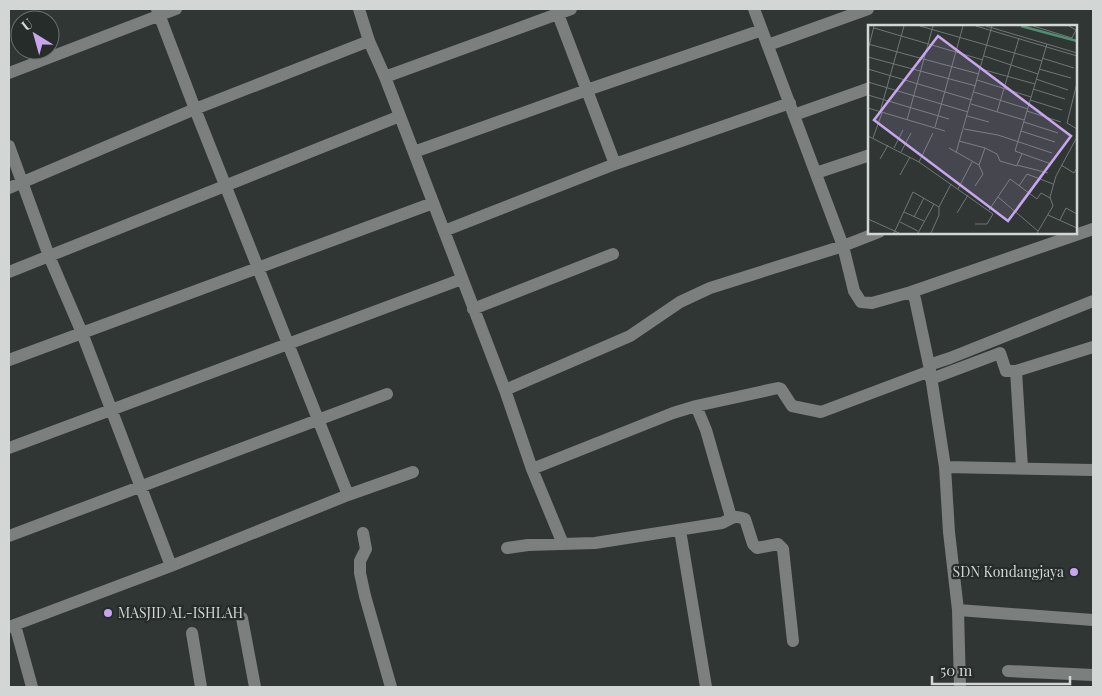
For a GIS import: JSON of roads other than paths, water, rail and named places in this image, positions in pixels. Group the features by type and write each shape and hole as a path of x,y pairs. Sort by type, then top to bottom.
{"street":[{"path":"9,73 158,12 176,9"},
{"path":"359,9 504,390 532,470 563,544"},
{"path":"385,77 556,11 571,9"},
{"path":"754,9 843,246 854,291 861,302 872,304 911,292 1093,229"},
{"path":"768,45 868,9"},
{"path":"556,11 615,164"},
{"path":"158,12 348,495"},
{"path":"414,152 762,30"},
{"path":"9,188 195,109 370,41"},
{"path":"444,231 615,164 792,109 868,89"},
{"path":"9,272 400,116"},
{"path":"9,146 49,256 82,333 171,566"},
{"path":"816,173 868,156"},
{"path":"9,360 433,203"},
{"path":"504,390 630,336 680,302 710,288 843,246 874,234"},
{"path":"473,309 613,254"},
{"path":"9,448 462,279"},
{"path":"911,292 915,299 930,371 945,466 949,532 958,610 960,687"},
{"path":"930,371 950,358 1093,301"},
{"path":"532,470 673,413 778,388 784,393 790,405 821,412 930,371 1000,353 1006,371 1016,372 1093,347"},
{"path":"1016,372 1022,468"},
{"path":"9,536 387,394"},
{"path":"696,406 706,430 731,517"},
{"path":"945,466 1093,470"},
{"path":"32,687 12,626 171,566 348,495 413,472"},
{"path":"506,548 528,545 595,543 722,523 731,517 745,519 753,544 757,548 778,544 783,548 793,641"},
{"path":"680,530 706,687"},
{"path":"363,533 366,549 360,561 360,573 391,687"},
{"path":"958,610 1093,620"},
{"path":"242,618 254,687"},
{"path":"192,633 201,687"},
{"path":"1008,671 1093,675"}],"place":[{"name":"SDN Kondangjaya","path":"1074,572"},
{"name":"MASJID AL-ISHLAH","path":"108,613"}]}
